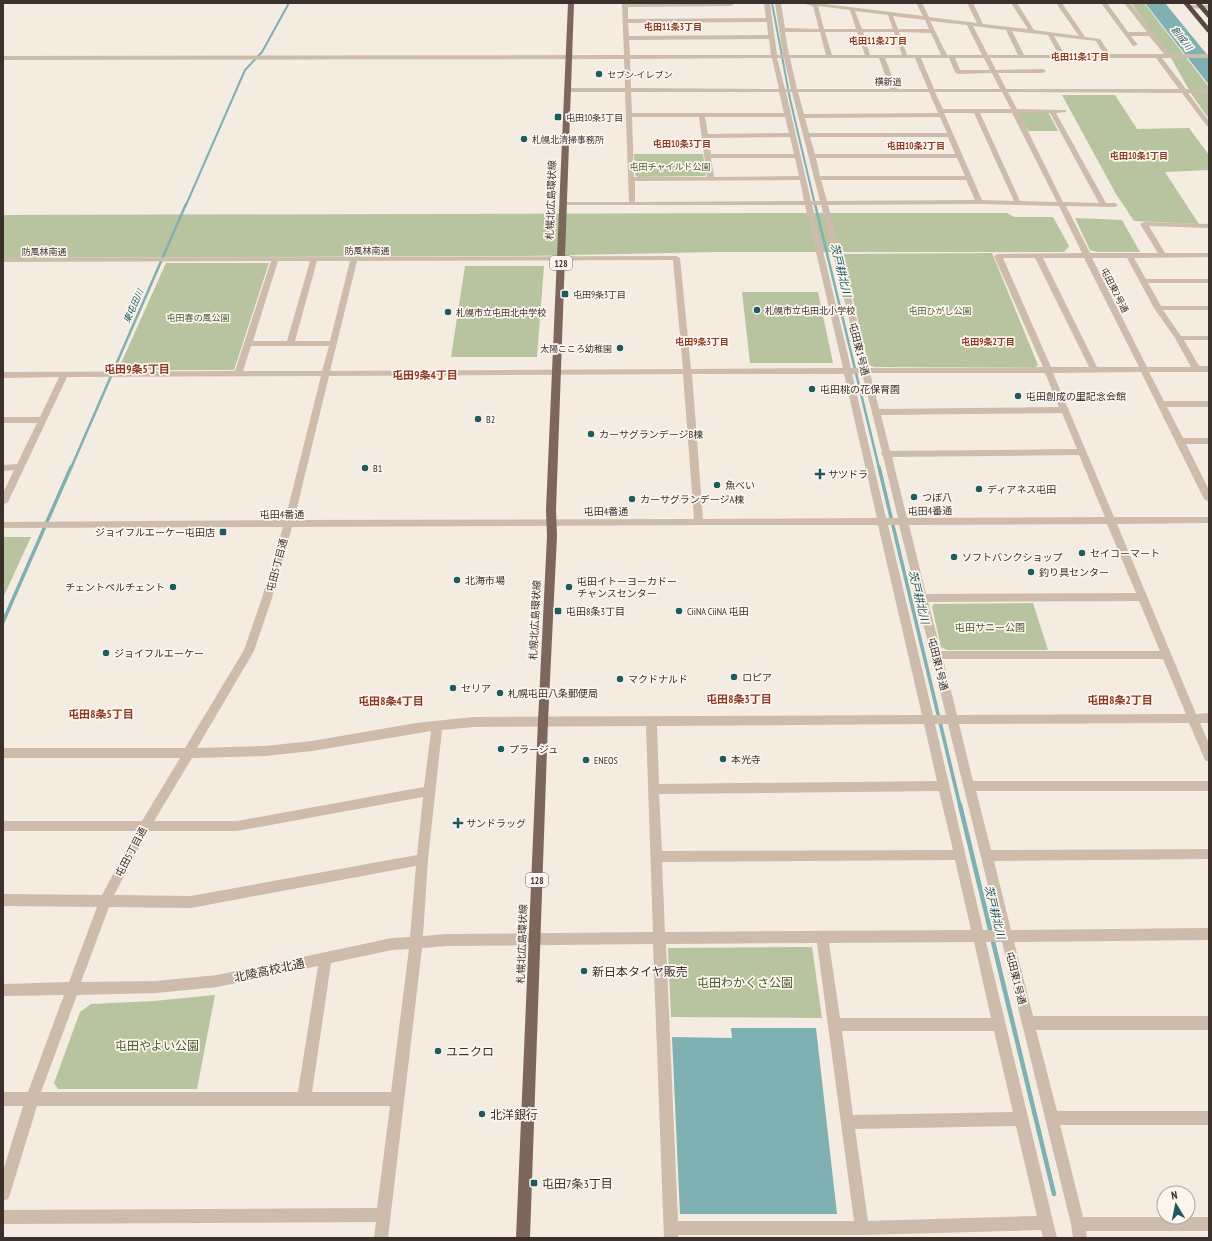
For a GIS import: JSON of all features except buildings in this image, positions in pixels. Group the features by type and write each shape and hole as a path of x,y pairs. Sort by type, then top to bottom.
{"highway":[{"path":"1188,5 1209,31"},
{"path":"1203,6 1209,16"}],"main road":[{"name":"札幌北広島環状線","path":"523,1238 552,523 551,502 571,3"}],"street":[{"path":"767,3 772,37 781,56 788,90"},
{"path":"778,3 782,30 781,56 788,90"},
{"path":"804,3 1098,40 1108,56"},
{"path":"919,3 928,19 932,31 958,72 1043,71"},
{"path":"970,3 981,25"},
{"path":"1014,3 1032,32"},
{"path":"1059,3 1083,38"},
{"path":"1104,3 1135,45"},
{"path":"1127,3 1168,56"},
{"path":"632,203 625,4 732,10 769,20"},
{"path":"815,4 829,56"},
{"path":"1188,5 1203,6"},
{"path":"852,9 868,56"},
{"path":"626,20 732,10"},
{"path":"890,14 905,56"},
{"name":"屯田東2号通","path":"969,24 983,54 986,56 1004,90 1209,499"},
{"path":"1008,29 1022,56"},
{"path":"782,30 932,31"},
{"path":"1050,34 1063,56"},
{"path":"1127,34 1152,34"},
{"path":"627,38 772,37"},
{"path":"881,56 894,90"},
{"path":"917,56 979,202"},
{"path":"1158,56 1209,126"},
{"path":"3,58 1209,56"},
{"name":"横新道","path":"567,90 1207,90"},
{"name":"屯田東1号通","path":"788,90 787,115 802,178 810,202 885,522 931,719 944,786 960,855 982,936 999,1024 1050,1238"},
{"name":"屯田東1号通","path":"788,90 801,116 807,135 863,371 875,412 900,522 936,655 949,719 969,786 1003,936 1028,1023 1079,1231"},
{"path":"801,116 1014,110 1064,111"},
{"path":"976,111 1018,203"},
{"path":"1052,111 1104,205"},
{"path":"628,116 787,115"},
{"path":"702,116 711,179"},
{"path":"705,136 792,135"},
{"path":"807,135 950,135"},
{"path":"708,156 797,156"},
{"path":"812,156 960,156"},
{"path":"630,179 802,178"},
{"path":"817,178 969,178"},
{"path":"563,204 979,202 1115,205"},
{"path":"1163,255 1144,224 1209,226"},
{"path":"1129,255 1158,308 1179,338 1196,369"},
{"path":"1209,255 998,256 1048,370 1209,757"},
{"path":"1038,256 1094,369"},
{"name":"防風林南通","path":"3,261 676,258 687,372"},
{"name":"屯田5丁目通","path":"3,1194 32,1099 105,901 145,826 187,753 249,651 268,598 288,525 354,259"},
{"path":"238,374 275,260"},
{"path":"290,343 314,260"},
{"path":"1143,281 1209,281"},
{"path":"1158,308 1209,308"},
{"path":"1179,338 1209,338"},
{"path":"248,344 333,343"},
{"path":"3,374 326,374 1209,369"},
{"path":"687,372 699,523"},
{"path":"3,502 64,374"},
{"path":"1162,404 1209,404"},
{"path":"875,412 1064,410"},
{"path":"3,420 42,420"},
{"path":"1180,441 1209,441"},
{"path":"885,454 1082,452"},
{"path":"3,468 20,467"},
{"name":"屯田4番通","path":"3,525 1209,520"},
{"path":"921,598 1142,597"},
{"path":"936,655 1166,655"},
{"path":"3,753 187,753 265,751 304,747 416,728 473,722 1209,718"},
{"path":"651,721 671,1233 1046,1224"},
{"path":"381,1238 396,1099 416,942 422,859 437,726"},
{"path":"654,789 944,786"},
{"path":"969,786 1209,786"},
{"path":"3,826 237,826 430,791"},
{"path":"986,856 1209,854"},
{"path":"656,857 960,855"},
{"path":"3,900 191,902 422,859"},
{"name":"北陵高校北通","path":"3,990 156,988 217,981 392,944 447,940 1209,934"},
{"path":"822,937 862,1228"},
{"path":"304,1099 325,958"},
{"path":"1028,1023 1209,1023"},
{"path":"834,1025 999,1024"},
{"path":"3,1099 396,1099"},
{"path":"1051,1118 1209,1118"},
{"path":"847,1122 1021,1119"},
{"path":"3,1217 384,1215"},
{"path":"1079,1231 1209,1224"}],"green space":[{"path":"1131,3 1144,3 1209,87 1209,119 1192,95 1171,58"},
{"path":"1062,95 1115,95 1137,129 1189,128 1209,155 1209,170 1165,172 1199,224 1134,221 1116,194"},
{"path":"1048,112 1058,131 1028,131 1018,113"},
{"name":"屯田チャイルド公園","path":"634,154 703,154 706,175 704,176 638,177 635,175"},
{"path":"1007,213 1014,217 1053,217 1069,246 1064,252 716,252 526,256 3,258 3,215"},
{"path":"1075,218 1122,220 1140,252 1097,252 1090,250"},
{"name":"屯田ひがし公園","path":"992,253 1038,365 1035,367 874,367 869,365 842,254"},
{"name":"屯田春の風公園","path":"166,263 269,263 234,370 118,370"},
{"path":"465,266 544,266 537,357 451,357"},
{"path":"742,292 818,292 833,363 750,363"},
{"path":"3,537 31,537 3,598"},
{"name":"屯田サニー公園","path":"1033,603 1048,650 947,650 941,647 932,607 934,604"},
{"name":"屯田わかくさ公園","path":"812,947 822,1018 671,1017 668,948"},
{"name":"屯田やよい公園","path":"215,995 197,1089 58,1089 54,1083 80,1012 91,1004 154,1001"}],"water":[{"name":"創成川","path":"1145,3 1165,3 1209,57 1209,85"},
{"path":"731,1028 816,1028 837,1214 680,1214 672,1037 732,1038"}],"waterway":[{"name":"東屯田川","path":"186,205 245,70 262,52 289,3"},
{"name":"茨戸耕北川","path":"772,3 790,99 815,205"},
{"name":"東屯田川","path":"71,468 186,204"},
{"name":"茨戸耕北川","path":"815,204 879,468"},
{"name":"東屯田川","path":"3,622 71,467"},
{"name":"茨戸耕北川","path":"879,467 960,806"},
{"name":"茨戸耕北川","path":"960,805 1054,1194"}],"place":[{"name":"セブン-イレブン","path":"599,74"},
{"name":"屯田10条3丁目","path":"558,117"},
{"name":"札幌北清掃事務所","path":"524,139"},
{"name":"屯田9条3丁目","path":"565,294"},
{"name":"札幌市立屯田北小学校","path":"757,310"},
{"name":"札幌市立屯田北中学校","path":"448,312"},
{"name":"太陽こころ幼稚園","path":"620,348"},
{"name":"屯田桃の花保育園","path":"812,389"},
{"name":"屯田創成の里記念会館","path":"1018,396"},
{"name":"B2","path":"478,419"},
{"name":"カーサグランデージB棟","path":"591,434"},
{"name":"B1","path":"365,468"},
{"name":"サツドラ","path":"820,474"},
{"name":"魚べい","path":"717,485"},
{"name":"ディアネス屯田","path":"979,489"},
{"name":"つぼ八","path":"914,497"},
{"name":"カーサグランデージA棟","path":"632,499"},
{"name":"ジョイフルエーケー屯田店","path":"223,532"},
{"name":"セイコーマート","path":"1082,553"},
{"name":"ソフトバンクショップ","path":"954,557"},
{"name":"釣り具センター","path":"1031,572"},
{"name":"北海市場","path":"457,580"},
{"name":"チェントペルチェント","path":"173,587"},
{"name":"屯田イトーヨーカドー チャンスセンター","path":"569,587"},
{"name":"屯田8条3丁目","path":"558,611"},
{"name":"CiiNA CiiNA 屯田","path":"679,611"},
{"name":"ジョイフルエーケー","path":"106,653"},
{"name":"ロピア","path":"734,677"},
{"name":"マクドナルド","path":"620,679"},
{"name":"セリア","path":"453,688"},
{"name":"札幌屯田八条郵便局","path":"500,693"},
{"name":"プラージュ","path":"501,749"},
{"name":"本光寺","path":"723,759"},
{"name":"ENEOS","path":"586,760"},
{"name":"サンドラッグ","path":"458,823"},
{"name":"新日本タイヤ販売","path":"584,971"},
{"name":"ユニクロ","path":"438,1051"},
{"name":"北洋銀行","path":"482,1114"},
{"name":"屯田7条3丁目","path":"534,1183"}],"district":[{"name":"屯田11条3丁目","path":"673,26"},
{"name":"屯田11条2丁目","path":"878,40"},
{"name":"屯田11条1丁目","path":"1080,56"},
{"name":"屯田10条3丁目","path":"682,143"},
{"name":"屯田10条2丁目","path":"916,145"},
{"name":"屯田10条1丁目","path":"1139,155"},
{"name":"屯田9条3丁目","path":"702,341"},
{"name":"屯田9条2丁目","path":"988,341"},
{"name":"屯田9条5丁目","path":"137,369"},
{"name":"屯田9条4丁目","path":"425,375"},
{"name":"屯田8条3丁目","path":"739,699"},
{"name":"屯田8条2丁目","path":"1120,700"},
{"name":"屯田8条4丁目","path":"391,701"},
{"name":"屯田8条5丁目","path":"101,714"}]}
